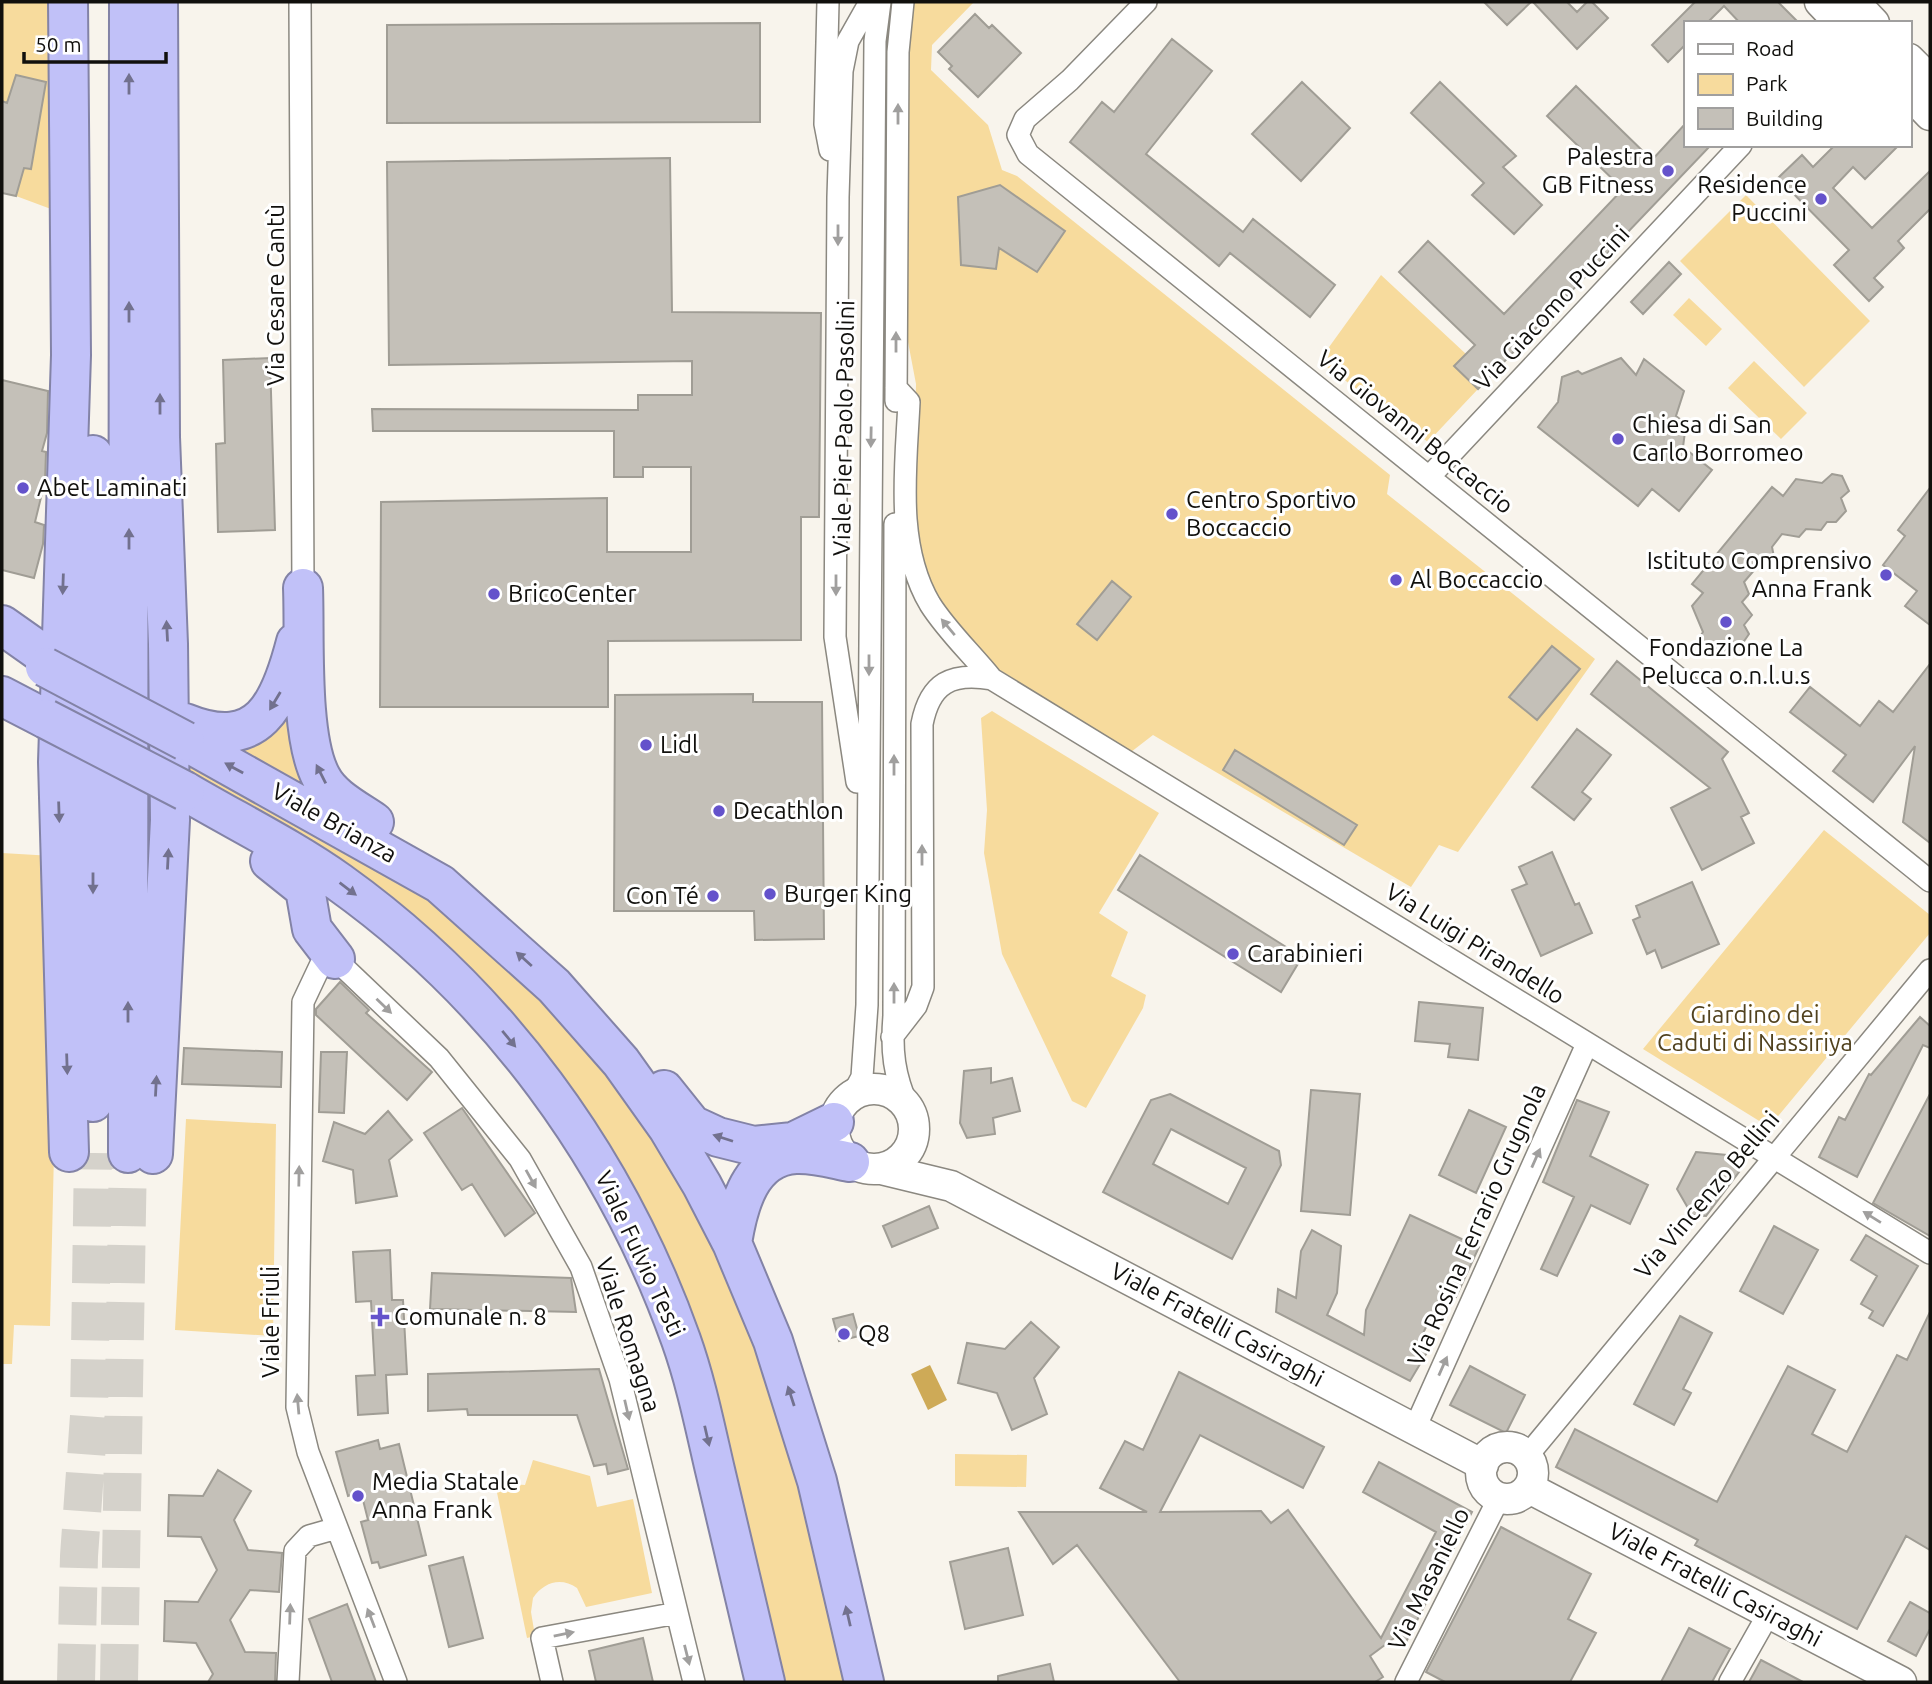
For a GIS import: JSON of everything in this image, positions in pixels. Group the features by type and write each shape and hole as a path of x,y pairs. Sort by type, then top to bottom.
{"highway":[{"path":"68,2 71,355 58,762 111,1153"},
{"path":"92,2 111,1153"},
{"path":"111,1153 129,2"},
{"path":"111,1153 170,820 168,644 160,437 158,2"},
{"path":"185,732 247,727 269,711 278,700 291,659 303,588"},
{"path":"303,588 309,728 313,759 321,778 334,794 426,859 440,884"},
{"path":"2,625 45,662"},
{"name":"Viale Brianza","path":"2,645 45,662 98,695 185,732 440,884 554,986 621,1062"},
{"name":"Viale Brianza","path":"2,696 185,791 336,880 417,944 463,989"},
{"path":"2,710 46,719"},
{"path":"185,791 244,842 301,884 307,893 312,929 335,959"},
{"name":"Viale Fulvio Testi","path":"463,989 545,1083 590,1149 659,1284 698,1398 765,1682"},
{"path":"621,1062 646,1067 692,1125 718,1138 754,1146 793,1142 844,1108"},
{"path":"621,1062 668,1128 732,1243 774,1341 817,1481 863,1682"},
{"path":"732,1243 738,1203 757,1172 774,1160 796,1153 866,1166"}],"street":[{"name":"Via Cesare Cantù","path":"300,2 303,588"},
{"name":"Viale Pier Paolo Pasolini","path":"828,2 825,124 838,197"},
{"name":"Viale Pier Paolo Pasolini","path":"868,856 835,637 838,197 842,71 848,41 870,2"},
{"name":"Viale Pier Paolo Pasolini","path":"844,1108 862,1077 864,1052 875,41 880,2"},
{"name":"Viale Pier Paolo Pasolini","path":"903,2 898,52 892,1037 895,1078 911,1119"},
{"name":"Via Giovanni Boccaccio","path":"1146,2 1070,79 1025,119 1018,135 1028,154 1930,881"},
{"path":"1820,2 1855,13"},
{"path":"1911,61 1930,80"},
{"path":"1911,95 1930,115"},
{"name":"Via Giacomo Puccini","path":"1429,477 1739,147"},
{"name":"Viale Pier Paolo Pasolini","path":"896,388 909,402 906,485 909,551 929,602 992,679"},
{"path":"892,1037 916,1006 923,986 922,724 926,700 938,688 957,677 992,679"},
{"name":"Via Luigi Pirandello","path":"992,679 1930,1253"},
{"name":"Viale Friuli","path":"335,959 320,966 303,1002 297,1407 308,1452 396,1682"},
{"name":"Viale Romagna","path":"335,959 439,1058 520,1159 581,1267 620,1379 694,1682"},
{"name":"Via Vincenzo Bellini","path":"1527,1456 1930,970"},
{"name":"Via Rosina Ferrario Grugnola","path":"1415,1428 1587,1044"},
{"path":"868,1089 883,1090 897,1096 911,1119 904,1156 866,1166 840,1151 834,1137 844,1108 868,1089"},
{"name":"Viale Fratelli Casiraghi","path":"911,1119 951,1186"},
{"name":"Viale Fratelli Casiraghi","path":"866,1166 951,1186 1483,1465"},
{"path":"1502,1448 1520,1451 1527,1456 1533,1472 1529,1488 1516,1498 1499,1498 1483,1482 1483,1465 1494,1451 1502,1448"},
{"name":"Viale Fratelli Casiraghi","path":"1529,1488 1901,1682"},
{"name":"Via Masaniello","path":"1408,1682 1499,1498"},
{"path":"288,1682 295,1551 309,1536 337,1528"},
{"path":"552,1682 542,1638 677,1613"},
{"path":"1730,1682 1769,1613"}],"green space":[{"path":"2,2 57,2 59,212 16,196 22,174 2,169"},
{"name":"Centro Sportivo Boccaccio","path":"914,2 974,2 932,45 931,70 988,125 1002,170 1017,176 1390,475 1387,494 1595,659 1458,852 1439,845 1411,887 1153,735 1131,752 995,667 962,632 935,597 917,553 913,509 916,384 905,326 907,55"},
{"path":"1746,195 1870,321 1804,387 1680,261"},
{"path":"1381,275 1466,354 1454,366 1478,389 1428,442 1319,361"},
{"path":"1689,298 1722,329 1706,346 1673,315"},
{"path":"1754,361 1807,413 1781,439 1728,388"},
{"path":"290,702 307,787 237,754 259,741"},
{"path":"992,711 1159,813 1099,913 1128,932 1111,976 1146,995 1143,1008 1086,1108 1072,1101 1002,954 984,853 987,810 981,718"},
{"path":"157,748 364,859 414,889 502,958 581,1038 685,1183 782,1400 847,1682 781,1682 710,1380 563,1080 152,760"},
{"name":"Giardino dei Caduti di Nassiriya","path":"1824,830 1930,915 1930,933 1769,1127 1643,1049"},
{"path":"2,853 53,856 54,1152 50,1326 14,1325 12,1364 2,1364"},
{"path":"186,1119 276,1124 273,1336 175,1330"},
{"path":"955,1454 1027,1455 1026,1487 955,1486"},
{"path":"533,1460 590,1476 597,1507 633,1499 652,1593 586,1607 577,1588 565,1583 553,1583 542,1588 533,1598 531,1612 535,1636 527,1638 495,1483 525,1485"}],"shaded area":[{"path":"930,1365 947,1400 928,1410 911,1374"}],"building":[{"path":"1484,2 1531,2 1507,25"},
{"path":"1533,2 1567,2 1577,12 1587,2 1592,2 1608,18 1577,49"},
{"path":"1695,2 1778,2 1797,21 1738,21 1724,6 1709,21 1684,21 1684,46 1668,62 1652,45"},
{"path":"975,14 989,28 992,25 1021,53 978,97 949,69 952,66 938,52"},
{"path":"760,23 760,122 387,123 387,25"},
{"path":"1172,39 1212,71 1146,154 1243,232 1253,219 1335,285 1310,317 1230,253 1219,266 1070,142 1102,102 1114,112"},
{"path":"16,75 46,82 31,169 24,168 16,196 2,193 2,101 7,103"},
{"path":"1302,82 1350,128 1301,181 1252,134"},
{"path":"1440,82 1516,156 1503,167 1542,205 1514,234 1472,195 1484,183 1411,113"},
{"path":"1576,86 1652,160 1684,125 1684,147 1709,147 1478,389 1454,366 1475,345 1399,272 1428,241 1504,314 1623,189 1547,116"},
{"path":"1833,147 1897,147 1865,179 1853,167 1833,188 1872,228 1930,171 1930,209 1898,241 1904,248 1874,278 1883,287 1869,301 1834,265 1849,250 1778,178 1802,155 1813,167"},
{"path":"670,158 672,312 821,313 819,517 801,517 801,640 608,641 608,707 380,707 381,502 607,498 607,552 691,552 691,467 643,467 643,477 614,477 614,431 373,431 372,409 638,410 638,395 692,395 692,361 389,365 387,162"},
{"path":"1000,185 1065,231 1037,272 999,248 996,269 961,265 958,197"},
{"path":"1669,262 1681,274 1643,314 1631,302"},
{"path":"270,358 275,530 218,532 216,444 225,443 223,360"},
{"name":"Chiesa di San Carlo Borromeo","path":"1621,358 1636,375 1644,359 1684,391 1676,416 1686,424 1683,447 1712,470 1679,511 1652,489 1638,506 1538,427 1558,402 1562,377 1578,371 1582,374"},
{"name":"Abet Laminati","path":"2,380 48,391 47,433 42,451 46,452 45,481 35,522 44,525 43,544 34,578 2,570"},
{"path":"1832,474 1842,476 1849,491 1841,498 1846,511 1836,522 1827,522 1821,530 1806,529 1799,537 1782,534 1772,547 1774,557 1766,569 1756,568 1744,582 1749,594 1742,602 1752,615 1744,625 1749,634 1740,647 1727,647 1720,655 1702,653 1698,640 1703,632 1692,606 1703,593 1692,584 1772,487 1783,496 1796,479 1822,483"},
{"path":"1930,488 1930,625 1905,606 1917,591 1883,565 1905,536 1898,530"},
{"path":"1112,581 1131,597 1097,640 1077,624"},
{"path":"1552,646 1580,669 1537,720 1509,697"},
{"path":"1617,661 1728,752 1722,759 1749,813 1741,817 1754,843 1702,870 1671,808 1710,788 1591,694"},
{"path":"1930,664 1930,843 1903,822 1915,746 1873,802 1833,771 1846,755 1790,712 1810,687 1860,726 1879,701 1893,712"},
{"name":"Decathlon","path":"753,694 753,702 822,702 824,939 755,940 754,911 614,911 615,695"},
{"path":"1577,729 1611,755 1582,792 1591,799 1574,820 1532,787"},
{"path":"1235,750 1357,825 1344,845 1223,770"},
{"path":"1552,852 1575,905 1579,903 1592,933 1541,956 1512,890 1527,884 1519,867"},
{"path":"1140,855 1302,957 1281,992 1118,890"},
{"path":"1692,882 1719,944 1662,968 1655,950 1647,954 1633,920 1640,917 1636,906"},
{"path":"340,982 369,1010 366,1013 432,1072 407,1100 316,1015 316,1009"},
{"path":"1419,1002 1483,1008 1478,1060 1448,1057 1450,1044 1415,1041"},
{"path":"1920,1017 1930,1026 1930,1048 1923,1045 1857,1177 1819,1157 1839,1117 1845,1120 1869,1074 1871,1075"},
{"path":"184,1048 282,1052 281,1087 182,1084"},
{"path":"321,1052 347,1052 344,1113 319,1112"},
{"path":"991,1068 991,1083 1012,1078 1020,1111 993,1118 995,1134 967,1138 960,1123 964,1071"},
{"path":"1311,1090 1360,1094 1350,1215 1301,1211"},
{"path":"1170,1094 1279,1151 1281,1165 1232,1259 1103,1192 1151,1100","holes":["1171,1129 1246,1168 1228,1204 1153,1164"]},
{"path":"1930,1094 1930,1236 1873,1203"},
{"path":"1577,1100 1609,1112 1590,1156 1648,1185 1630,1224 1591,1205 1557,1276 1541,1269 1574,1197 1543,1182"},
{"path":"462,1108 535,1213 505,1236 472,1184 462,1190 424,1133"},
{"path":"1469,1110 1506,1127 1476,1193 1439,1175"},
{"path":"388,1111 412,1140 389,1160 397,1196 356,1203 353,1170 323,1161 334,1122 365,1134"},
{"path":"1696,1152 1727,1155 1739,1172 1706,1216 1692,1215 1677,1189"},
{"path":"929,1206 938,1228 892,1247 883,1226"},
{"path":"1410,1215 1479,1247 1456,1297 1443,1291 1418,1344 1429,1349 1410,1381 1276,1312 1278,1289 1296,1298 1301,1251 1312,1230 1341,1246 1337,1293 1327,1315 1364,1335 1366,1310"},
{"path":"1774,1226 1818,1250 1783,1314 1740,1291"},
{"path":"1866,1235 1918,1266 1883,1326 1869,1318 1873,1311 1861,1304 1877,1276 1851,1260"},
{"path":"390,1250 392,1300 403,1300 407,1374 386,1375 388,1413 358,1415 356,1376 375,1375 371,1301 356,1302 353,1252"},
{"path":"432,1273 571,1278 576,1312 430,1309"},
{"path":"1930,1312 1930,1550 1906,1536 1857,1629 1695,1545 1698,1540 1556,1467 1575,1429 1717,1502 1788,1366 1835,1390 1812,1434 1847,1452 1897,1355 1907,1360"},
{"path":"853,1314 859,1336 839,1341 833,1319"},
{"path":"1680,1316 1712,1333 1683,1389 1691,1393 1674,1425 1634,1404"},
{"path":"1031,1322 1059,1347 1034,1378 1047,1414 1012,1430 997,1393 958,1383 967,1343 1005,1349"},
{"path":"1470,1366 1525,1395 1506,1433 1450,1405"},
{"path":"599,1369 628,1469 608,1474 606,1464 594,1466 577,1415 468,1415 467,1409 428,1411 428,1374"},
{"path":"1179,1372 1324,1447 1303,1488 1200,1435 1160,1512 1261,1511 1271,1523 1288,1510 1381,1638 1436,1532 1363,1492 1379,1462 1472,1512 1405,1644 1397,1636 1370,1656 1383,1677 1375,1682 1180,1682 1077,1545 1053,1564 1019,1512 1147,1512 1100,1488 1125,1441 1143,1450"},
{"path":"378,1440 380,1449 399,1444 426,1555 380,1568 378,1562 372,1563 361,1522 368,1520 361,1492 348,1496 336,1452"},
{"path":"218,1470 251,1491 234,1520 248,1550 282,1553 279,1592 250,1590 230,1620 245,1652 276,1653 275,1682 208,1682 213,1674 196,1643 164,1641 165,1601 198,1602 217,1570 201,1537 168,1536 169,1495 203,1496"},
{"path":"1501,1527 1591,1574 1568,1619 1596,1633 1570,1682 1445,1682 1426,1672"},
{"path":"1008,1548 1023,1615 965,1629 950,1562"},
{"path":"463,1557 483,1638 449,1647 429,1566"},
{"path":"1910,1602 1930,1613 1930,1629 1916,1656 1888,1641"},
{"path":"347,1604 376,1682 332,1682 309,1619"},
{"path":"1689,1628 1730,1649 1712,1682 1661,1682"},
{"path":"643,1638 653,1682 596,1682 589,1651"},
{"path":"1761,1660 1803,1682 1749,1682"},
{"path":"1050,1664 1054,1682 998,1682 998,1676"}],"tunnel":[{"path":"76,1682 79,1556 89,1416 93,1153"},
{"path":"119,1682 128,1153"}],"place":[{"name":"Palestra GB Fitness","path":"1668,171"},
{"name":"Residence Puccini","path":"1821,199"},
{"name":"Chiesa di San Carlo Borromeo","path":"1618,439"},
{"name":"Abet Laminati","path":"23,488"},
{"name":"Centro Sportivo Boccaccio","path":"1172,514"},
{"name":"Istituto Comprensivo Anna Frank","path":"1886,575"},
{"name":"Al Boccaccio","path":"1396,580"},
{"name":"BricoCenter","path":"494,594"},
{"name":"Fondazione La Pelucca o.n.l.u.s","path":"1726,622"},
{"name":"Lidl","path":"646,745"},
{"name":"Decathlon","path":"719,811"},
{"name":"Burger King","path":"770,894"},
{"name":"Con Té","path":"713,896"},
{"name":"Carabinieri","path":"1233,954"},
{"name":"Comunale n. 8","path":"380,1317"},
{"name":"Q8","path":"844,1334"},
{"name":"Media Statale Anna Frank","path":"358,1496"}]}
